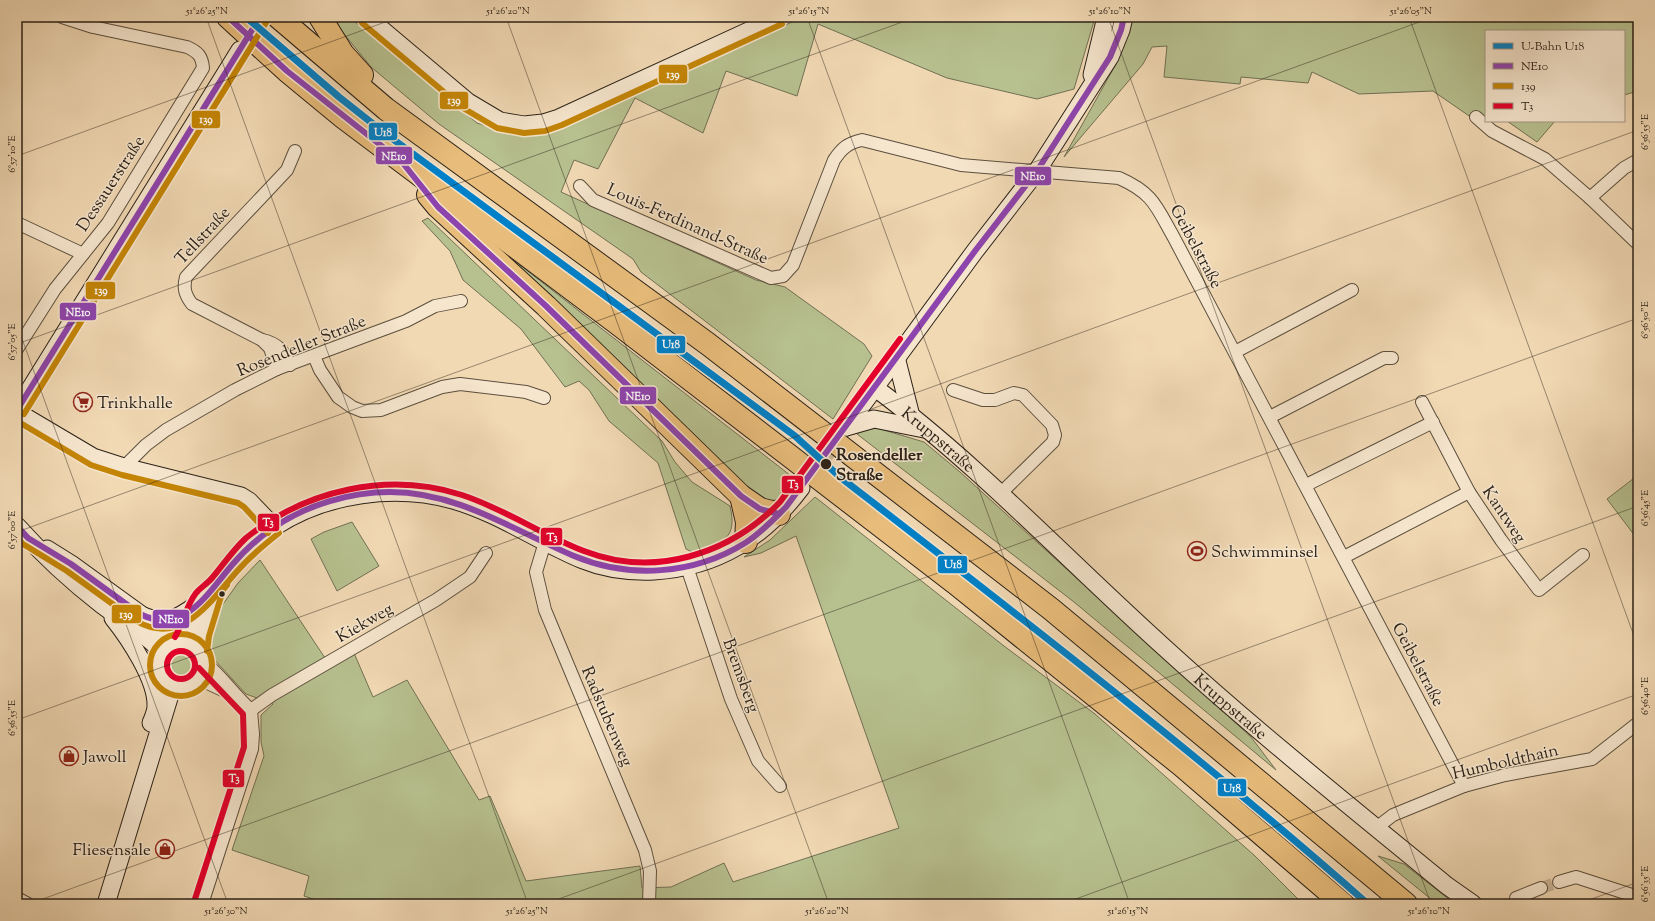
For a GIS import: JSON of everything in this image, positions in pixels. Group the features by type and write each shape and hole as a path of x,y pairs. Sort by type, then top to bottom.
{"highway":[{"path":"228,17 287,71 402,162 624,329 949,578 1181,765 1343,904"},
{"path":"278,17 386,109 702,339 1051,609 1406,904"},
{"path":"324,24 352,65 422,135"},
{"path":"402,162 438,207 546,306 741,496 760,509 779,514"},
{"path":"741,496 747,522 746,542"},
{"path":"1324,887 1338,904"}],"street":[{"name":"Dessauerstraße","path":"17,349 56,289 108,224 203,68 202,59 197,51 187,47 93,27 62,17"},
{"path":"367,17 468,102 500,121 524,125 543,123 559,118 779,17"},
{"path":"1089,88 1106,17"},
{"path":"926,430 874,419 867,419 846,426 975,251 1037,171 1110,57 1121,30 1124,17"},
{"path":"240,50 17,411 93,457 124,467 241,496 249,501 274,527"},
{"path":"1476,118 1492,131 1545,159 1590,198 1638,244"},
{"name":"Louis-Ferdinand-Straße","path":"580,186 593,200 771,278 783,276 793,265 834,160 842,148 852,142 862,140 961,165 1037,171"},
{"name":"Tellstraße","path":"290,365 285,353 271,342 262,340 192,304 186,295 184,283 186,277 287,170 295,151"},
{"path":"1590,198 1624,168 1638,160"},
{"name":"Geibelstraße","path":"1037,171 1120,178 1138,186 1153,200 1270,417 1464,786"},
{"path":"17,223 83,254"},
{"path":"1235,352 1352,290"},
{"name":"Rosendeller Straße","path":"124,467 146,445 166,430 235,390 277,369 406,321 435,306 461,301"},
{"name":"Tellstraße","path":"262,340 270,348 277,369"},
{"path":"314,356 320,370 338,397 352,407 362,411 381,410 442,387 460,384 526,392 544,398"},
{"path":"896,357 910,416"},
{"path":"1270,417 1384,358 1392,358"},
{"name":"Kruppstraße","path":"874,387 1000,494 1164,648 1248,723 1376,828 1473,904"},
{"path":"953,390 983,400 994,400 1014,393 1023,396 1052,425 1054,435 1053,442 1000,494"},
{"name":"Kantweg","path":"1422,402 1469,492 1501,540 1539,590 1583,555"},
{"path":"1306,486 1433,422"},
{"path":"236,696 162,679 158,670 158,661 172,645 204,596 216,586 249,546 274,527 298,515 341,498 383,492 421,493 454,500 489,513 584,561 638,572 687,567 709,561 746,542 765,528 802,488"},
{"path":"1344,557 1469,492"},
{"path":"22,532 58,569 103,606 135,626 172,645 190,643 236,696 251,710 253,734 252,749 202,904"},
{"path":"22,532 71,564 140,614 172,645"},
{"name":"Radstubenweg","path":"545,542 536,572 545,610 645,850 650,871 649,904"},
{"name":"Kiekweg","path":"251,710 272,695 436,600 470,577 486,553"},
{"name":"Bremsberg","path":"687,567 731,699 758,761 780,786"},
{"path":"106,904 169,698 203,671 201,634 216,586"},
{"path":"140,614 152,620 171,620 199,603"},
{"path":"103,606 127,635 152,683 156,708 149,728 152,755"},
{"name":"Humboldthain","path":"1376,828 1393,815 1464,786 1505,775 1592,759 1638,723"},
{"path":"1559,882 1576,877 1638,897"},
{"path":"1515,902 1541,888"},
{"path":"17,898 28,904"}],"green space":[{"path":"335,17 349,17 477,123 520,136 567,125 803,17 1094,17 1094,21 1074,89 1037,99 947,78 818,24 797,96 726,71 703,133 635,98 598,169 574,160 561,192 756,280 785,287 864,344 872,356 833,419 641,272 633,259 439,124 371,67 340,29"},
{"path":"1132,17 1638,17 1638,91 1625,95 1625,30 1485,30 1485,119 1475,120 1433,91 1359,94 1312,72 1308,83 1241,77 1240,84 1164,77 1167,46 1152,47 1143,64 1064,157 1116,64"},
{"path":"1508,122 1554,122 1537,142"},
{"path":"428,218 662,441 675,462 692,482 730,506 732,526 730,533 726,538 713,546 694,553 686,549 658,463 609,421 589,390 579,381 565,387 521,329 463,280 450,251 422,221"},
{"path":"489,241 795,479 777,500 758,501"},
{"path":"877,428 924,442 960,472 1251,737 1276,770 1074,602 857,434 862,430"},
{"path":"1638,475 1638,540 1607,499"},
{"path":"815,497 1004,646 1095,714 1255,856 1303,904 328,904 304,896 309,876 232,850 264,756 261,742 261,715 273,704 246,694 211,656 208,646 208,637 221,607 238,583 260,560 327,661 354,653 373,697 407,680 479,800 490,796 526,881 640,866 642,888 671,887 724,863 733,882 899,828 796,536 761,553 744,557 770,540"},
{"path":"352,522 379,566 337,591 311,539 324,532"},
{"path":"181,654 189,657 192,665 189,673 181,676 173,673 170,665 173,657"},
{"path":"1378,856 1404,864 1455,904 1437,904"}],"tunnel":[{"path":"243,45 260,17"},
{"path":"805,483 842,431"},
{"path":"1541,888 1559,882"}],"metro line":[{"name":"U18","path":"246,17 339,97 382,131 795,436 840,477 1107,686 1304,848 1368,904"}],"transit line":[{"name":"NE10","path":"228,17 287,71 402,162 438,207 546,306 741,496 760,509 779,514"},
{"name":"NE10","path":"17,410 260,17"},
{"name":"NE10","path":"17,526 28,538 71,564 140,614 156,619 169,620 182,616 193,609 204,599 246,550 267,532 286,520 314,507 329,501 359,494 390,492 439,498 485,514 574,556 617,568 661,570 704,562 725,554 756,535 786,507 975,251 1037,171 1110,57 1121,30 1124,17"},
{"name":"139","path":"24,414 267,21"},
{"name":"139","path":"362,23 463,108 497,128 524,133 545,131 562,125 782,24"},
{"name":"T3","path":"175,637 196,593 210,580 246,538 269,521 321,497 377,485 405,485 434,488 462,495 493,507 568,545 610,559 637,562 663,561 689,556 714,548 738,536 760,520 780,502 900,339"},
{"name":"139","path":"17,421 91,465 122,475 238,503 244,507 268,533"},
{"name":"139","path":"17,538 23,544 67,571 136,621 153,628 169,628 183,624 196,616 219,593 240,568 279,533"},
{"name":"139","path":"207,651 209,636 223,590 227,585"},
{"name":"139","path":"181,634 193,636 203,643 210,653 212,665 210,677 203,687 193,694 181,696 169,694 159,687 152,677 150,665 152,653 159,643 169,636 181,634"},
{"name":"T3","path":"181,651 191,655 195,665 191,675 181,679 171,675 167,665 171,655 181,651"},
{"name":"T3","path":"194,902 244,747 243,714 199,668"}],"place":[{"name":"Trinkhalle","path":"83,402"},
{"name":"Rosendeller Straße","path":"826,464"},
{"name":"Schwimminsel","path":"1197,551"},
{"name":"Jawoll","path":"69,756"},
{"name":"Fliesensale","path":"165,849"}]}
